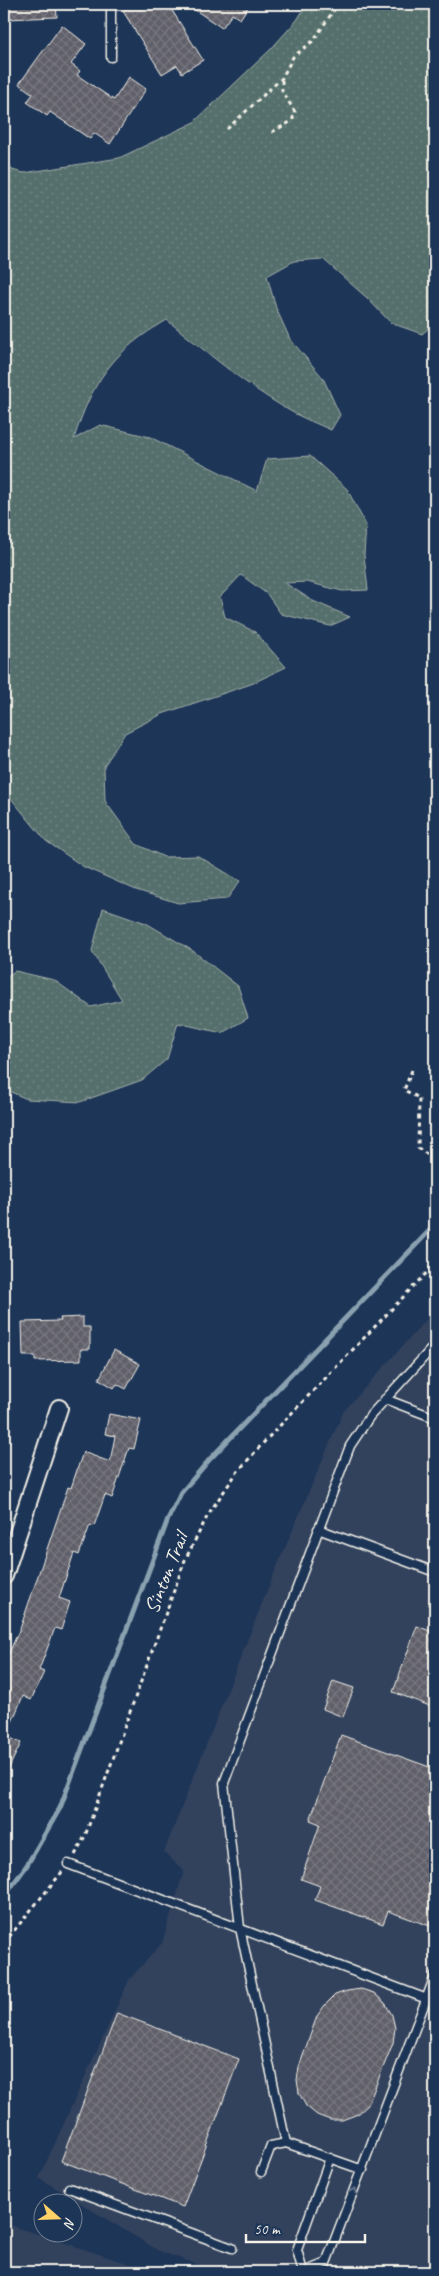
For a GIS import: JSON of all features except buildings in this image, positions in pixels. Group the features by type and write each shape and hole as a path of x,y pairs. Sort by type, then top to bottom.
{"street":[{"path":"4,1576 59,1408"}],"lane":[{"path":"110,4 112,57"},
{"path":"286,2142 240,1928 224,1784 350,1446 358,1430 435,1345"},
{"path":"385,1400 435,1418"},
{"path":"318,1529 435,1572"},
{"path":"68,1864 426,1999"},
{"path":"330,2158 297,2250 303,2272 326,2263 363,2170 435,1976"},
{"path":"261,2172 271,2146 286,2142 363,2170"},
{"path":"69,2188 232,2248"}],"path":[{"path":"227,129 282,78 293,57 313,41 338,4"},
{"path":"272,132 292,121 295,112 282,91 282,78"},
{"path":"412,1070 404,1090 420,1098 418,1148 428,1155 435,1148"},
{"name":"Sinton Trail","path":"4,1943 80,1848 185,1560 208,1513 238,1471 271,1434 435,1264"}],"shaded area":[{"path":"435,1310 435,2272 219,2272 159,2251 82,2204 82,2194 65,2194 39,2178 129,1980 162,1943 184,1871 164,1852 270,1583 343,1412"},
{"path":"4,2223 32,2232 32,2244 68,2244 154,2272 4,2272"}],"green space":[{"path":"307,4 435,4 435,323 422,334 391,323 367,298 323,259 294,261 267,276 276,308 290,339 323,378 340,415 331,430 296,414 254,388 167,320 133,343 107,369 97,384 81,418 74,439 100,425 150,437 257,491 267,459 310,456 347,489 366,525 364,555 368,590 342,591 307,582 285,583 313,601 350,617 330,626 281,614 267,594 241,575 220,597 225,617 255,632 286,667 251,684 162,714 125,733 104,766 105,801 136,844 164,857 198,856 240,881 227,899 178,903 136,890 84,867 46,841 9,796 4,803 4,129 8,161 12,170 24,173 119,158 193,123 270,50 297,20"},
{"path":"103,908 146,923 193,951 238,986 248,1018 222,1033 178,1023 167,1059 142,1080 80,1102 27,1099 4,1089 4,978 15,971 54,980 91,1007 122,1000 92,951"}],"waterway":[{"path":"4,1897 27,1865 60,1808 168,1519 181,1493 210,1459 435,1225"}]}
